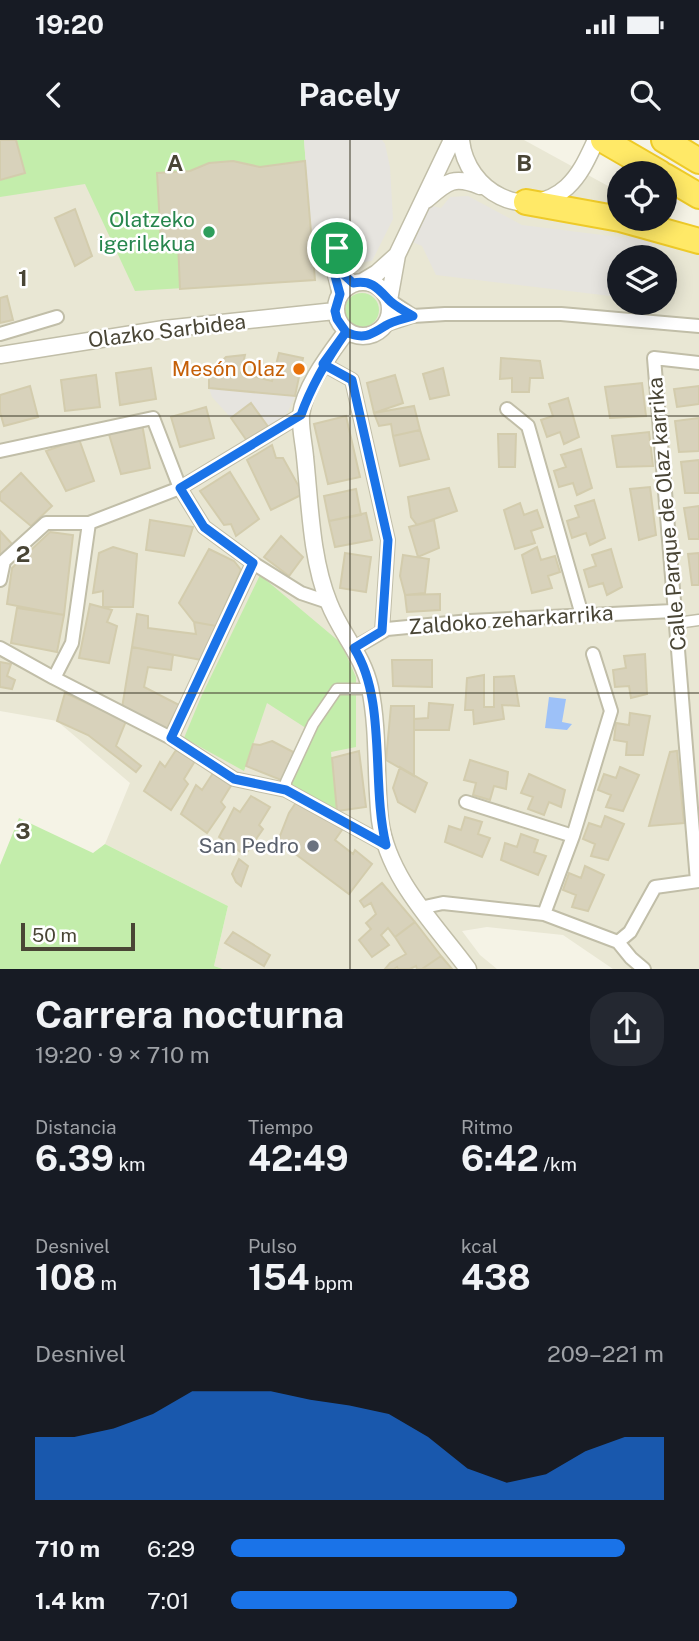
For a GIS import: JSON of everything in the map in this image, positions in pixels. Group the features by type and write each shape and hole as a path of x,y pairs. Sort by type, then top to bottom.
{"highway":[{"path":"603,140 639,161"},
{"path":"664,140 699,161"},
{"path":"684,140 699,149"},
{"path":"677,183 699,196"},
{"path":"526,202 607,217"},
{"path":"661,231 699,242"}],"street":[{"path":"385,326 389,318 389,300 397,255 452,140"},
{"path":"461,140 463,154 471,173 486,189"},
{"path":"421,204 443,185 463,179 505,199 526,202 547,199 566,188 580,172 596,140"},
{"path":"413,316 389,300 378,287 357,283 343,274 337,248 335,276 340,294 335,311 346,332 354,336 371,336 385,326 413,316 561,314 699,326"},
{"path":"340,294 377,273 397,255"},
{"name":"Olazko Sarbidea","path":"0,355 164,329 335,311"},
{"path":"0,334 57,317"},
{"path":"346,332 323,364 301,415 314,544 328,602 362,661 370,689 381,822 386,845 420,908 468,969"},
{"name":"Calle Parque de Olaz karrika","path":"698,881 654,358 699,363"},
{"path":"323,364 352,380 359,407 388,540 382,631"},
{"path":"507,409 528,426 582,615"},
{"path":"0,580 4,561 46,523 89,523 180,488 301,415"},
{"path":"0,452 153,418 180,488 204,527 300,593 328,602"},
{"path":"54,678 72,643 89,523"},
{"path":"171,738 253,563"},
{"name":"Zaldoko zeharkarrika","path":"354,648 387,629 470,621 582,615 699,620"},
{"path":"0,648 171,738 234,779 286,790 386,845"},
{"path":"544,914 573,836 611,711 593,653"},
{"path":"286,790 286,782 313,724 337,688 370,689"},
{"path":"466,802 573,836"},
{"path":"618,942 630,932 655,887 698,881"},
{"path":"420,908 443,903 544,914 618,942 644,969"}],"shaded area":[{"path":"0,140 524,140 607,185 607,231 677,231 677,224 699,236 699,969 613,969 563,935 487,927 462,931 480,955 497,969 223,969 214,966 228,906 105,844 130,783 57,721 0,711"},
{"path":"304,140 382,140 385,144 390,167 393,219 372,261 314,268"},
{"path":"468,196 522,225 651,241 652,245 607,245 607,296 436,275 422,246 405,239 421,204 441,208 450,197"},
{"path":"209,388 295,396 285,418 269,428 251,404 231,418 212,397"}],"green space":[{"name":"Olatzeko igerilekua","path":"0,140 304,140 315,280 135,291 85,184 0,197"},
{"path":"362,293 374,298 379,310 374,322 362,327 350,322 345,310 350,298"},
{"path":"260,575 341,643 356,677 356,747 331,752 337,811 288,782 312,732 267,703 244,771 184,738"},
{"path":"19,818 93,853 105,844 228,906 214,966 223,969 0,969 0,865"}],"water":[{"path":"549,697 566,699 562,722 572,724 567,730 545,728"}],"building":[{"path":"0,140 16,140 25,173 0,180"},
{"path":"233,161 260,167 305,161 315,280 180,289 178,242 161,243 157,173 190,171 209,163"},
{"path":"75,209 92,256 75,266 55,218"},
{"path":"7,296 13,320 0,323 0,298"},
{"path":"279,353 303,358 295,396 209,388 209,374 226,357 245,355 241,373 272,381"},
{"path":"501,358 540,361 543,378 530,378 529,392 512,392 512,378 500,379"},
{"path":"151,368 156,399 120,405 116,373"},
{"path":"443,368 449,395 430,399 423,374"},
{"path":"96,375 100,407 65,411 61,380"},
{"path":"395,375 403,403 374,413 367,383"},
{"path":"642,383 646,416 610,418 605,387"},
{"path":"30,386 38,417 4,426 0,412 0,395"},
{"path":"699,386 699,404 677,407 674,389"},
{"path":"568,398 579,437 564,444 560,432 547,437 541,420 553,416 549,404"},
{"path":"251,403 269,428 247,441 231,418"},
{"path":"414,406 420,430 393,436 391,424 379,426 374,413"},
{"path":"206,407 214,438 180,447 171,417"},
{"path":"346,416 360,477 328,484 314,424"},
{"path":"699,418 699,451 679,452 675,421"},
{"path":"142,424 150,468 121,474 108,431"},
{"path":"420,430 429,459 400,466 393,436"},
{"path":"649,432 653,466 617,467 612,436"},
{"path":"498,434 516,434 515,467 499,467"},
{"path":"79,439 94,481 66,491 46,451"},
{"path":"272,445 276,458 283,458 303,494 271,510 247,460"},
{"path":"581,449 592,488 577,495 573,483 559,487 554,471 566,467 561,455"},
{"path":"699,460 699,493 685,493 681,462"},
{"path":"230,472 259,519 236,536 231,524 224,525 200,491"},
{"path":"21,473 52,506 31,526 0,500 0,493"},
{"path":"650,487 656,535 639,540 630,489"},
{"path":"449,488 457,511 417,525 411,517 408,497"},
{"path":"356,489 361,515 329,521 324,496"},
{"path":"594,500 605,538 590,545 586,533 572,538 567,521 579,517 575,506"},
{"path":"520,503 524,515 537,510 543,527 531,531 535,543 515,549 504,510"},
{"path":"699,506 699,539 689,539 684,508"},
{"path":"366,513 372,540 335,547 329,521"},
{"path":"150,520 193,527 184,556 146,550"},
{"path":"434,520 439,548 418,557 409,527"},
{"path":"0,531 13,545 0,557"},
{"path":"50,532 73,535 64,615 7,604 12,568"},
{"path":"281,536 303,557 289,576 264,557"},
{"path":"113,547 137,554 133,607 103,607 103,591 93,593 99,553"},
{"path":"537,547 541,560 555,556 560,572 548,576 552,588 532,593 522,555"},
{"path":"209,549 234,561 241,570 216,626 194,622 179,603"},
{"path":"611,549 622,587 607,595 603,583 589,587 584,570 596,566 592,555"},
{"path":"345,553 371,557 366,592 340,588"},
{"path":"699,553 699,585 692,585 688,554"},
{"path":"403,555 429,559 425,593 405,595 400,576"},
{"path":"440,594 440,610 407,612 405,595"},
{"path":"90,604 112,610 107,622 117,626 109,663 79,658"},
{"path":"17,608 64,615 57,652 11,643"},
{"path":"137,614 148,616 148,628 196,634 194,622 216,626 207,661 132,647"},
{"path":"132,647 173,655 171,670 148,667 144,687 179,705 166,730 122,708"},
{"path":"645,654 647,694 631,698 629,686 615,687 613,670 626,668 624,656"},
{"path":"392,660 432,660 432,687 393,686"},
{"path":"0,662 11,664 7,676 15,680 12,689 0,687"},
{"path":"484,675 484,707 494,707 494,677 514,676 519,706 502,705 504,719 474,724 473,710 465,710 467,678"},
{"path":"65,693 126,721 116,746 141,766 136,772 88,735 57,721"},
{"path":"429,703 453,705 449,730 414,730 414,719 428,718"},
{"path":"391,706 414,706 414,776 386,760"},
{"path":"630,713 650,716 643,755 626,755 627,742 614,740 616,723 629,725"},
{"path":"272,741 299,755 286,782 246,766 253,744"},
{"path":"176,750 195,761 184,779 188,784 171,810 144,791 160,762 165,767"},
{"path":"359,751 366,807 337,811 332,758"},
{"path":"677,751 684,823 649,826 670,752"},
{"path":"470,760 508,772 506,789 494,786 490,800 473,795 476,783 464,780"},
{"path":"400,767 427,783 415,812 398,802 393,788"},
{"path":"620,767 639,775 623,811 606,807 611,795 598,790 604,774 616,778"},
{"path":"213,773 232,784 221,802 225,807 207,833 181,814 196,785 202,790"},
{"path":"529,774 565,790 561,807 549,802 544,815 528,809 533,797 521,793"},
{"path":"251,796 270,807 259,825 263,829 245,855 219,837 234,808 240,812"},
{"name":"San Pedro","path":"297,801 344,827 335,840 353,854 355,850 372,864 349,894 278,841"},
{"path":"605,816 624,824 608,860 591,856 595,844 583,839 589,823 601,827"},
{"path":"465,817 482,822 478,834 490,838 482,857 445,842 449,826 461,830"},
{"path":"521,834 538,840 534,852 546,856 538,875 501,860 505,843 517,847"},
{"path":"239,859 248,866 241,886 232,874"},
{"path":"585,866 604,875 588,911 572,907 576,895 563,890 569,873 581,878"},
{"path":"382,883 415,922 395,937 388,928 381,935 389,945 372,957 359,940 371,929 366,923 376,914 371,903 364,907 360,901"},
{"path":"415,922 441,956 422,969 417,969 416,966 410,969 385,969 406,954 395,937"},
{"path":"233,932 270,955 264,966 225,943"},
{"path":"441,956 452,969 422,969"}],"place":[{"name":"Olatzeko igerilekua","path":"209,232"},
{"name":"Mesón Olaz","path":"299,369"},
{"name":"San Pedro","path":"313,846"}],"route":[{"path":"337,248 335,276 340,294 335,311 346,332 323,364 301,415 180,488 204,527 253,563 171,738 234,779 286,790 386,845 381,822 370,689 362,661 354,648 382,631 388,540 352,380 323,364 346,332 354,336 371,336 385,326 413,316 389,300 378,287 370,283 353,283 343,274 337,248"}]}
